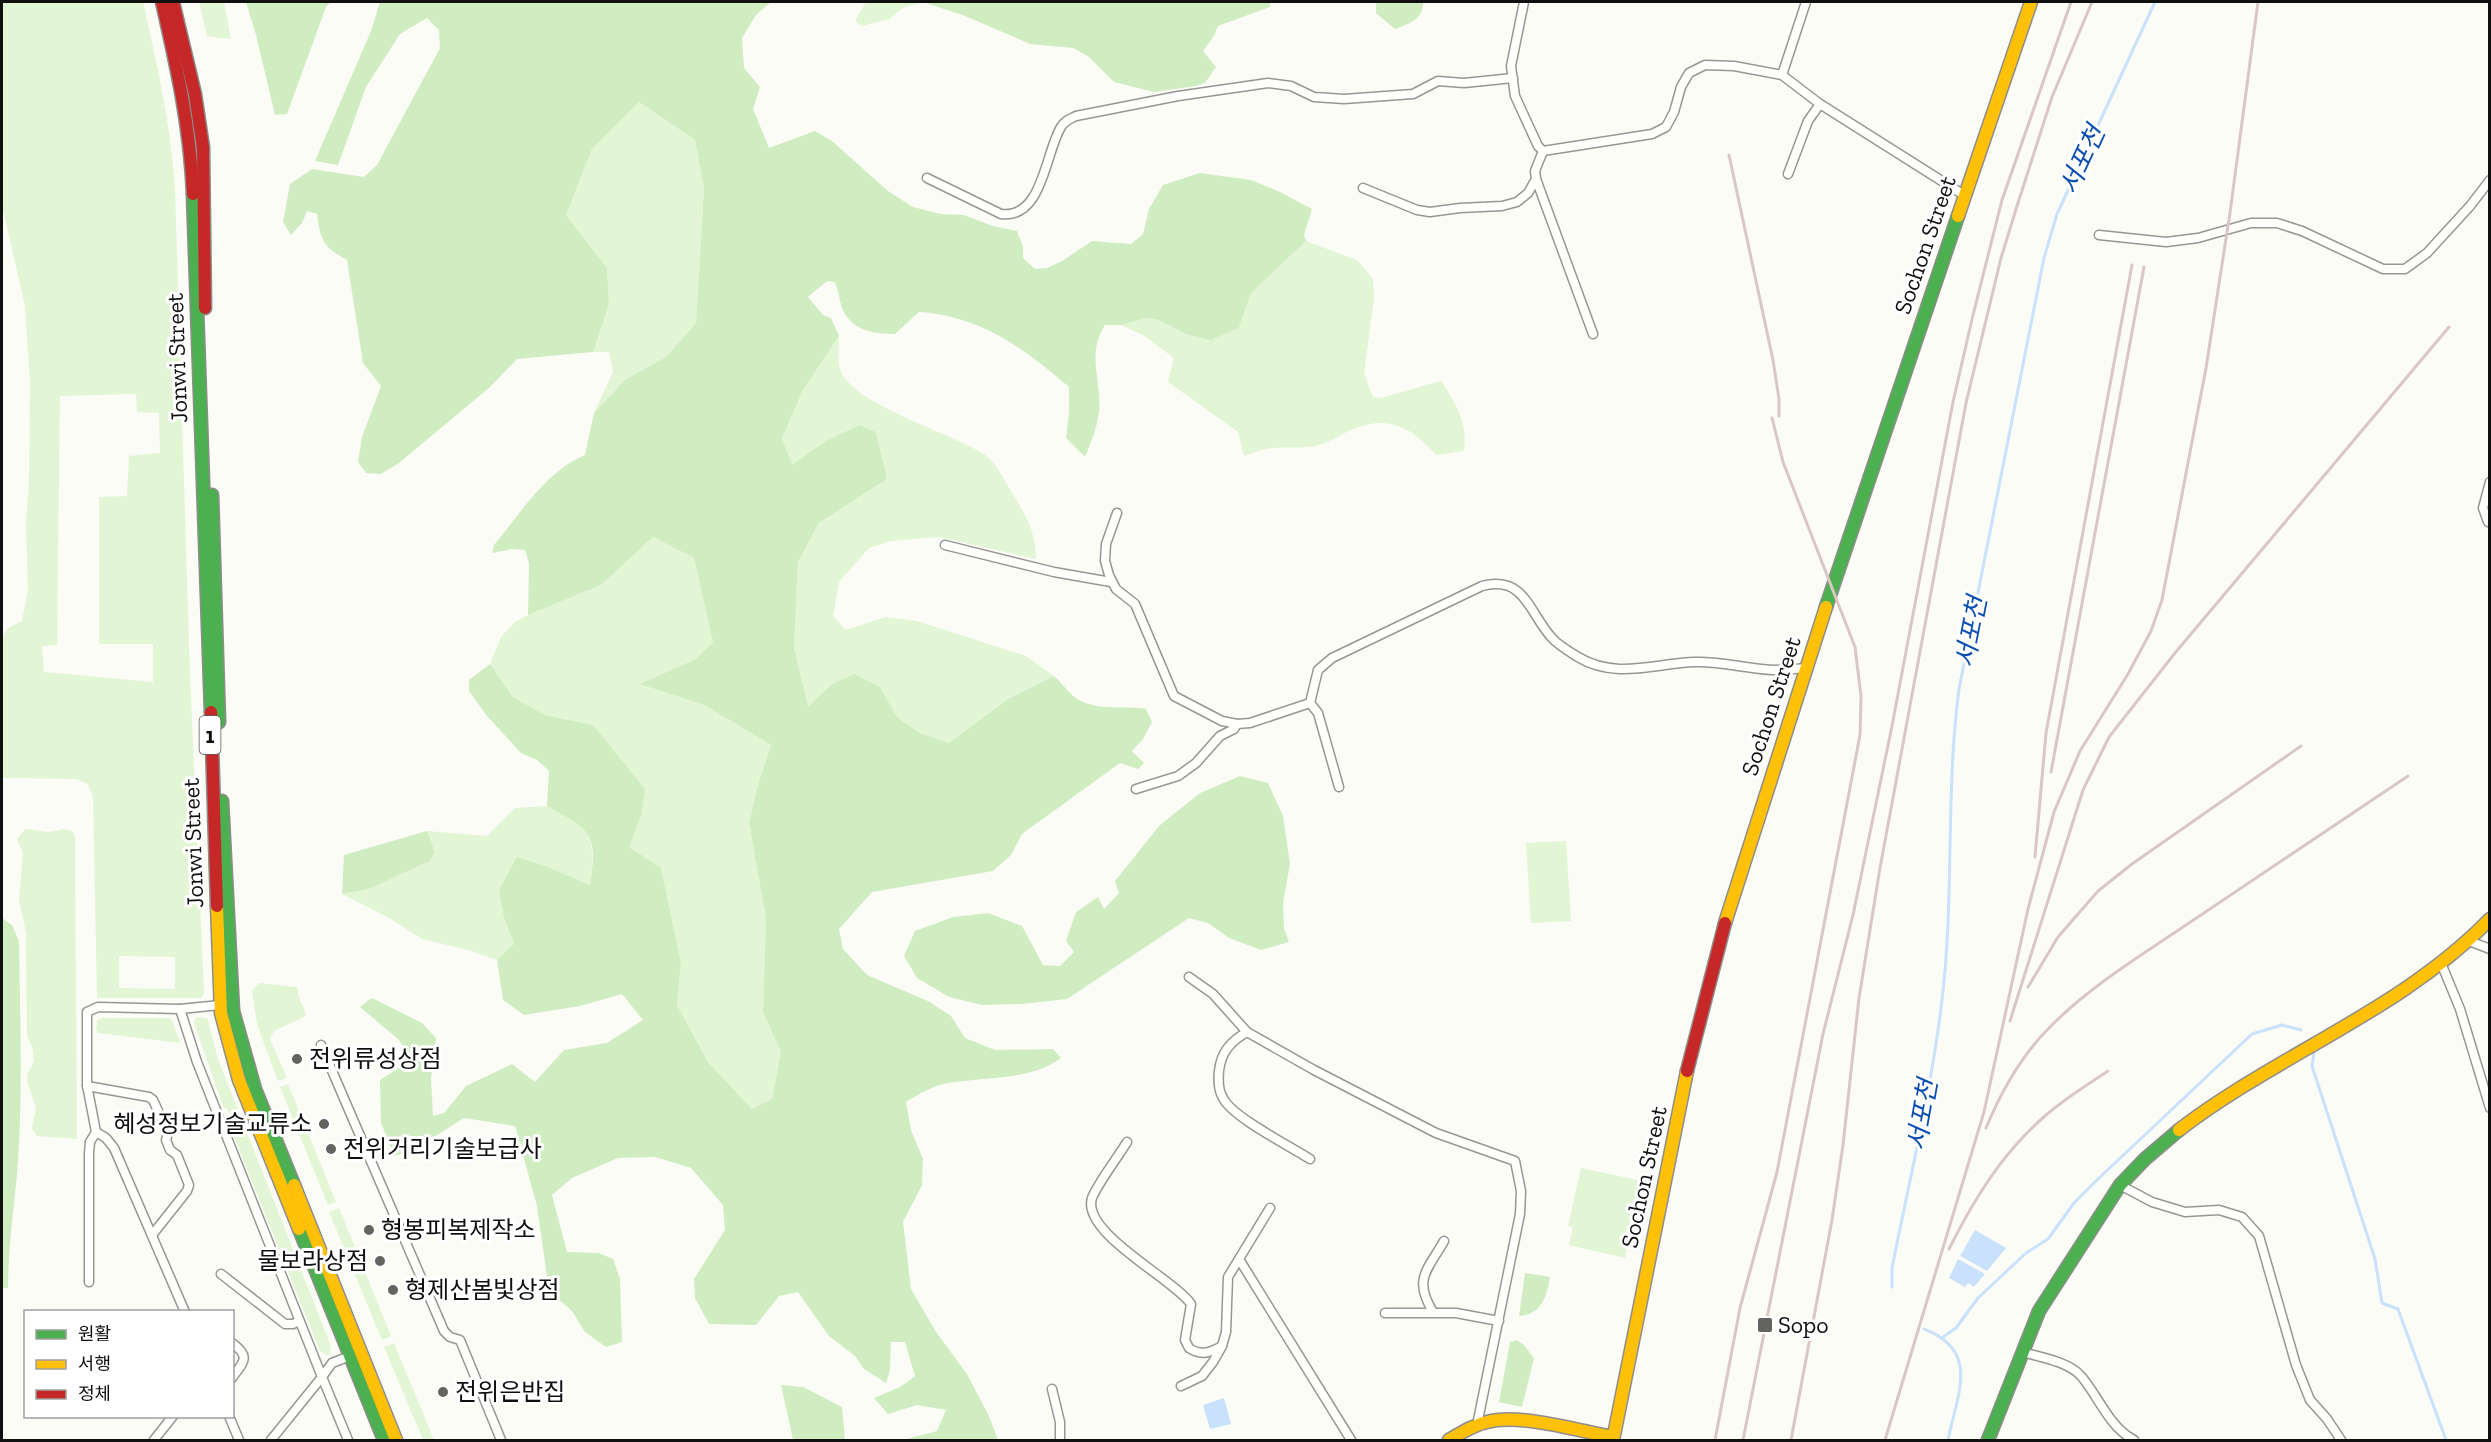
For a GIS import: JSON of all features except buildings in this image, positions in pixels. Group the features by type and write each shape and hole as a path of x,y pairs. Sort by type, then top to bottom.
{"main road":[{"name":"Jonwi Street","path":"162,2 183,93 191,147 220,1005 239,1080 384,1440"},
{"name":"Jonwi Street","path":"174,2 195,93 203,147 205,331 220,762 233,1011 255,1089 396,1440"},
{"name":"Sochon Street","path":"1613,1439 1693,1041 1729,906 1964,195 2031,2"},
{"path":"1988,1440 2039,1311 2120,1185 2134,1168 2216,1103 2412,986 2469,941 2490,919"},
{"path":"1449,1440 1477,1425 1495,1420 1521,1422 1613,1439"}],"street":[{"path":"1524,2 1512,66 1515,96 1538,146 1543,151"},
{"path":"1782,75 1806,2"},
{"path":"1543,151 1652,134 1666,127 1674,112 1681,87 1689,73 1704,66 1734,66 1782,75 1820,104 1964,195"},
{"path":"927,178 1000,214 1010,215 1024,208 1031,200 1042,178 1060,128 1066,121 1076,116 1178,96 1268,83 1291,86 1314,97 1344,99 1413,94 1438,81 1464,83 1513,78"},
{"path":"1788,174 1808,121 1820,104"},
{"path":"1543,151 1535,171 1536,179 1593,334"},
{"path":"1364,188 1416,210 1430,212 1502,206 1517,202 1528,193 1536,179"},
{"path":"2099,235 2166,242 2198,238 2252,222 2277,223 2302,231 2383,269 2405,269 2427,253 2470,206 2490,180"},
{"path":"2488,522 2483,508 2490,482"},
{"path":"1117,513 1106,544 1105,561 1111,582 1135,604 1174,696 1222,721 1238,724 1250,723 1310,703"},
{"path":"945,545 1054,572 1111,582"},
{"path":"1310,703 1318,670 1327,661 1482,586 1498,582 1508,585 1524,598 1553,639 1580,658 1607,667 1636,670 1695,662 1774,670 1806,668"},
{"path":"1310,703 1318,713 1339,787"},
{"path":"1136,789 1178,776 1197,763 1220,736 1234,729 1238,724"},
{"path":"2469,941 2490,949"},
{"path":"2441,963 2460,1009 2490,1108"},
{"path":"1189,977 1213,994 1247,1032 1314,1070 1436,1133 1515,1161 1521,1191 1520,1214 1477,1425"},
{"path":"89,1281 89,1153 90,1142 96,1131 87,1086 87,1012 90,1008 180,1009 220,1005"},
{"path":"180,1009 197,1062 348,1440"},
{"path":"1247,1032 1223,1052 1218,1084 1223,1099 1235,1113 1310,1159"},
{"path":"321,1045 444,1331 450,1337 460,1340 501,1440"},
{"path":"87,1086 149,1097 153,1100 168,1133 166,1140 170,1150 177,1155 189,1185 187,1191 152,1235"},
{"path":"96,1131 114,1148 186,1310"},
{"path":"1127,1142 1092,1198 1093,1214 1104,1230 1143,1265 1188,1300 1191,1310 1185,1340 1189,1348 1203,1354 1222,1346"},
{"path":"2120,1185 2152,1202 2185,1212 2219,1210 2242,1217 2259,1236 2271,1284 2310,1400 2341,1440"},
{"path":"1181,1386 1202,1376 1222,1346 1226,1332 1228,1277 1270,1208"},
{"path":"1433,1312 1425,1298 1422,1285 1429,1263 1444,1241"},
{"path":"1239,1259 1351,1440"},
{"path":"220,1274 285,1324 299,1321"},
{"path":"1385,1313 1456,1313 1498,1321"},
{"path":"234,1345 245,1356 234,1375"},
{"path":"2022,1352 2062,1365 2080,1375 2100,1406 2134,1440"},
{"path":"271,1440 332,1363 350,1356"},
{"path":"1052,1389 1060,1422 1060,1440"},
{"path":"154,1440 171,1418"},
{"path":"230,1418 239,1440"}],"green space":[{"path":"2,2 143,2 167,118 175,189 190,676 204,993 201,998 97,998 93,796 88,784 76,779 4,778 2,775 2,638 8,628 22,621 28,590 26,521 29,483 30,382 25,306 2,205","holes":["136,394 137,412 159,413 160,453 129,456 127,496 99,497 99,644 153,644 153,682 44,672 42,646 57,645 60,396","119,956 175,957 175,989 119,988"]},
{"path":"199,2 224,2 231,39 207,36"},
{"path":"246,2 331,2 326,7 287,114 275,115"},
{"path":"380,2 771,2 756,15 742,38 744,68 760,87 753,109 769,148 815,131 832,141 888,191 913,207 941,214 964,215 993,226 1017,231 1023,247 1023,258 1035,269 1047,268 1062,261 1092,241 1131,244 1143,234 1149,209 1163,185 1200,173 1251,180 1312,209 1304,235 1306,241 1251,293 1239,328 1211,340 1188,335 1159,320 1147,318 1121,325 1105,325 1096,347 1099,412 1085,457 1066,438 1069,387 1035,359 1000,336 962,320 919,312 895,334 878,333 862,329 850,320 841,305 835,282 827,281 808,297 823,315 831,318 839,336 803,390 782,438 792,465 826,441 859,425 876,432 887,479 819,523 798,562 794,647 808,707 832,684 854,674 880,687 897,717 920,733 949,743 1008,699 1054,676 1079,700 1103,707 1146,709 1152,722 1143,739 1132,751 1144,763 1138,769 1120,763 1022,834 1011,855 993,871 872,892 839,929 843,949 867,975 928,1001 951,1016 965,1038 995,1050 1053,1049 1061,1058 1048,1066 1020,1075 939,1085 906,1102 911,1130 923,1159 922,1185 903,1222 911,1289 936,1332 967,1374 989,1416 998,1440 903,1440 937,1431 946,1410 917,1405 888,1414 874,1398 900,1387 915,1376 905,1342 891,1342 890,1370 886,1383 864,1369 855,1356 829,1336 798,1292 779,1296 756,1325 709,1324 695,1298 694,1279 725,1230 723,1205 691,1168 655,1157 618,1158 572,1178 552,1195 567,1252 599,1253 613,1259 620,1279 622,1342 606,1347 585,1332 572,1311 549,1291 537,1206 515,1126 464,1118 412,1151 394,1156 381,1123 380,1080 405,1064 409,1054 398,1039 360,1007 372,998 422,1023 436,1038 431,1079 433,1116 444,1113 466,1086 512,1064 535,1082 564,1050 607,1043 643,1020 622,994 580,1006 524,1015 503,1000 497,960 514,944 504,918 499,890 517,857 551,868 590,885 593,854 592,843 582,828 547,806 549,771 537,760 521,753 487,716 469,691 469,680 490,664 513,697 545,715 593,725 645,789 641,816 629,847 661,868 681,964 677,1005 708,1062 752,1109 772,1099 781,1052 763,1012 766,919 749,823 771,745 704,705 640,684 694,660 713,643 694,558 653,537 601,585 528,615 529,563 525,550 512,549 492,553 494,545 546,482 571,462 585,455 594,413 626,379 666,357 696,323 704,188 695,140 639,102 592,149 566,215 607,268 609,304 593,352 517,359 490,387 399,463 381,474 366,473 358,462 362,437 381,386 363,363 347,260 332,251 324,242 317,214 307,211 302,223 291,235 283,222 290,184 312,169 364,177 377,165 440,48 439,30 427,18 400,34 366,87 338,165 315,161 371,31"},
{"path":"866,2 925,2 904,7 889,19 862,26 855,21"},
{"path":"923,2 1270,2 1270,7 1218,26 1203,51 1216,67 1205,83 1154,92 1114,82 1089,57 1073,48 1030,44 965,16"},
{"path":"1376,2 1423,2 1423,8 1415,20 1395,29 1376,13"},
{"path":"639,102 695,140 704,188 696,323 666,357 626,379 594,413 613,372 609,352 593,352 609,304 607,268 566,215 592,149"},
{"path":"1306,241 1357,260 1373,279 1374,298 1364,374 1373,397 1380,398 1441,381 1460,414 1464,431 1464,451 1436,455 1408,431 1388,423 1376,423 1364,425 1316,446 1271,448 1244,456 1238,432 1168,382 1174,358 1143,335 1121,325 1147,318 1160,320 1188,335 1211,340 1239,328 1251,293"},
{"path":"839,336 840,368 850,384 884,407 982,453 1004,479 1030,526 1036,559 939,537 891,541 869,548 839,582 833,616 846,630 886,617 917,621 1026,656 1054,676 1008,699 949,743 920,733 897,717 880,688 832,684 808,708 794,647 798,562 819,523 887,479 876,432 859,425 826,441 792,466 782,438 803,390"},
{"path":"653,537 694,558 713,643 695,660 641,684 704,705 771,745 749,823 766,919 763,1012 781,1052 772,1099 752,1109 708,1062 677,1005 681,964 629,847 641,816 593,725 545,715 513,697 490,664 501,637 515,622 601,585"},
{"path":"1240,776 1268,783 1283,816 1290,864 1283,903 1284,928 1289,942 1261,950 1229,938 1208,923 1189,918 1067,999 1022,1004 982,1005 949,997 917,978 904,956 915,931 953,917 988,913 1022,926 1043,965 1060,966 1074,952 1066,941 1076,912 1098,897 1104,909 1119,893 1115,881 1159,826 1200,793"},
{"path":"547,806 575,822 588,835 592,854 591,885 551,868 504,918 514,945 497,960 468,950 422,939 389,918 342,894 369,889 430,861 435,852 427,831 487,836 515,808"},
{"path":"25,829 50,832 63,829 72,831 75,836 77,1139 37,1136 32,1129 36,1107 27,1075 34,1061 33,1050 27,1035 26,933 19,900 23,853 17,839"},
{"path":"427,831 435,852 430,861 369,889 342,894 344,855"},
{"path":"1566,841 1571,921 1531,923 1526,843"},
{"path":"2,918 12,925 19,941 20,1133 8,1288 2,1288"},
{"path":"260,983 296,987 306,1016 274,1031 270,1039 287,1078 278,1081 257,1024 252,990"},
{"path":"196,1017 207,1018 218,1059 331,1346 330,1354 327,1355 320,1351 232,1132 235,1130 232,1122 238,1120 235,1114 230,1116 227,1108 224,1109 194,1023"},
{"path":"102,1018 169,1018 172,1020 180,1043 98,1033 97,1020"},
{"path":"288,1084 336,1202 328,1205 280,1087"},
{"path":"1581,1168 1642,1181 1625,1258 1569,1245 1573,1227 1568,1226"},
{"path":"339,1208 391,1336 382,1340 329,1212"},
{"path":"1525,1273 1550,1277 1542,1303 1533,1312 1519,1316"},
{"path":"1517,1340 1534,1358 1522,1407 1499,1402 1510,1342"},
{"path":"394,1343 434,1440 423,1440 384,1347"},
{"path":"781,1385 803,1387 842,1407 845,1440 793,1440"}],"water":[{"path":"1975,1230 2006,1248 1987,1271 1960,1256"},
{"path":"1958,1259 1985,1274 1974,1287 1968,1283 1965,1287 1949,1278"},
{"path":"1224,1398 1231,1424 1210,1429 1203,1405"}],"waterway":[{"name":"서포천","path":"1892,1287 1892,1268 1925,1106 1941,1008 1948,928 1952,769 1959,689 2044,258 2057,214 2155,2"},
{"path":"1943,1337 1956,1328 1978,1298 2026,1253 2048,1239 2074,1203 2098,1179 2252,1034 2282,1025 2301,1030"},
{"path":"2314,1052 2312,1066 2375,1259 2382,1303 2398,1309 2446,1440"},
{"name":"서포천","path":"1924,1329 1942,1338 1953,1349 1959,1362 1961,1376 1948,1440"}],"railway":[{"path":"1743,1440 1823,1034 1853,915 1892,726 1953,402 2002,200 2071,2"},
{"path":"1791,1440 1832,1220 1843,1145 1859,998 1880,868 1966,403 2001,258 2017,206 2052,97 2092,2"},
{"path":"1885,1440 1984,1112 2028,909 2054,812 2080,751 2128,674 2151,631 2162,600 2206,368 2230,213 2258,2"},
{"path":"1729,155 1773,360 1779,399 1779,416"},
{"path":"2035,857 2046,733 2132,265"},
{"path":"2051,772 2144,267"},
{"path":"2010,1021 2083,790 2109,737 2175,653 2449,327"},
{"path":"1715,1440 1740,1308 1777,1172 1860,735 1861,696 1855,647 1783,462 1772,418"},
{"path":"2028,987 2058,937 2098,891 2132,864 2301,746"},
{"path":"1986,1128 2005,1088 2029,1050 2082,998 2136,958 2408,776"},
{"path":"1949,1249 1979,1194 2016,1145 2052,1110 2108,1071"}],"traffic: fast":[{"path":"193,194 211,712"},
{"path":"1826,607 1958,216"},
{"path":"212,495 219,722"},
{"path":"222,801 233,1011 255,1089 294,1185"},
{"path":"1988,1440 2039,1311 2120,1185 2145,1159 2179,1130"},
{"path":"299,1229 384,1440"}],"traffic: slow":[{"path":"1958,216 2031,2"},
{"path":"1725,923 1826,607"},
{"path":"217,906 221,1013 239,1080 299,1229"},
{"path":"2179,1130 2217,1103 2379,1006 2418,980 2490,919"},
{"path":"1613,1440 1687,1071"},
{"path":"294,1185 396,1440"},
{"path":"1449,1440 1477,1425 1500,1420 1532,1421 1613,1437"}],"traffic: jam":[{"path":"162,2 186,121 193,194"},
{"path":"173,2 195,94 203,147 205,308"},
{"path":"211,712 217,906"},
{"path":"1687,1071 1725,923"}],"place":[{"name":"전위류성상점","path":"297,1059"},
{"name":"혜성정보기술교류소","path":"324,1124"},
{"name":"전위거리기술보급사","path":"331,1149"},
{"name":"형봉피복제작소","path":"369,1230"},
{"name":"물보라상점","path":"380,1261"},
{"name":"형제산봄빛상점","path":"393,1290"},
{"name":"Sopo","path":"1765,1325"},
{"name":"전위은반집","path":"443,1392"}]}
